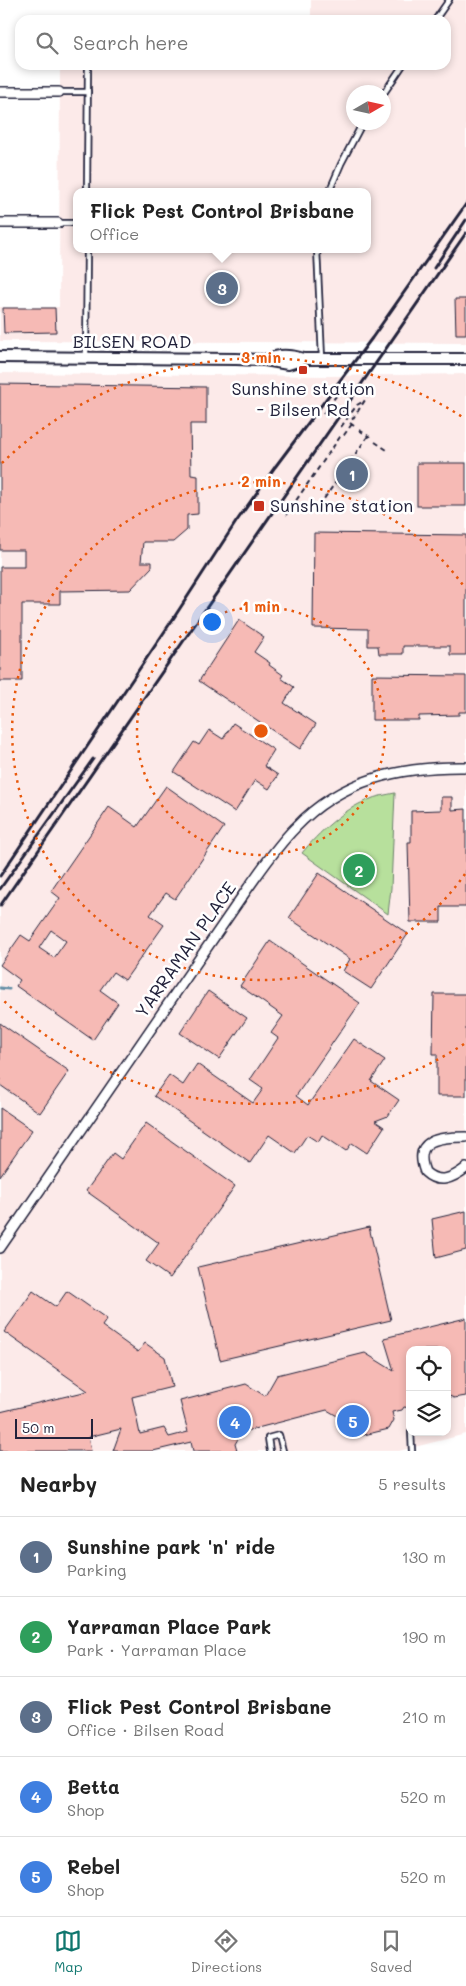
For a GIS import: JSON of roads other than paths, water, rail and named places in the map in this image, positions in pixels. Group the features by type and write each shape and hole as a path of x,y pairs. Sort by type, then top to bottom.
{"street":[{"path":"0,92 59,92"},
{"path":"0,223 58,223"},
{"name":"BILSEN ROAD","path":"0,357 265,360 288,354 304,359 322,360 466,359"},
{"name":"YARRAMAN PLACE","path":"0,1248 248,888 278,846 296,827 336,795 378,777 416,768 466,767"},
{"path":"466,1137 447,1137 430,1141 425,1146 422,1157 425,1172 436,1179 450,1179 466,1168"}],"lane":[{"path":"438,15 449,0"},
{"path":"87,188 88,70"},
{"path":"389,85 400,70"},
{"path":"59,92 88,92"},
{"path":"331,188 359,130"},
{"path":"58,223 73,223"},
{"path":"86,358 87,253"},
{"path":"317,253 322,360"},
{"path":"270,1451 268,1438 279,1436 283,1451"},
{"path":"411,1436 412,1451"}],"waterway":[{"path":"0,988 9,989"}],"railway":[{"path":"0,876 236,522 372,338 466,204"},
{"path":"434,268 466,220"},
{"path":"0,906 466,233"},
{"path":"0,889 93,759"}],"place":[{"name":"Flick Pest Control Brisbane","path":"222,288"},
{"name":"Sunshine station - Bilsen Rd","path":"303,370"},
{"name":"Sunshine park 'n' ride","path":"352,474"},
{"name":"Sunshine station","path":"259,506"},
{"name":"Yarraman Place Park","path":"359,870"},
{"name":"Rebel","path":"353,1421"},
{"name":"Betta","path":"235,1422"}]}
